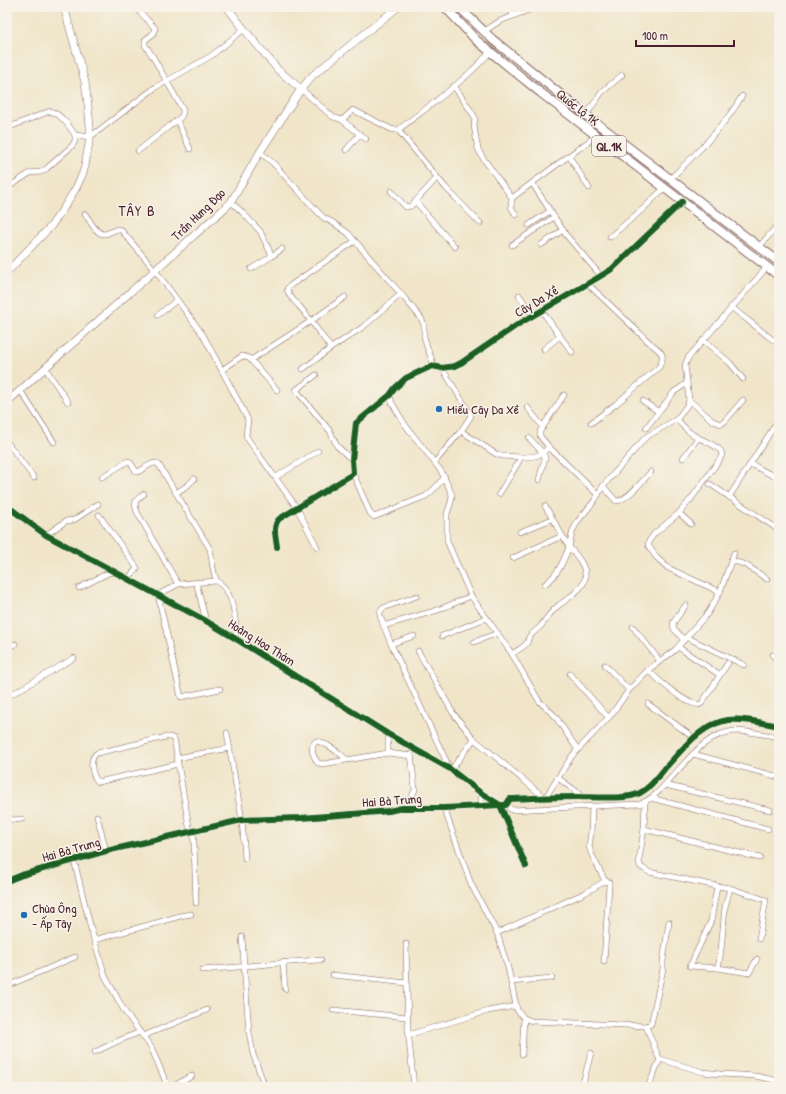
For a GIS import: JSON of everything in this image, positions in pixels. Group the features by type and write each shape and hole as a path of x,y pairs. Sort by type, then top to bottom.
{"main road":[{"path":"8,267 51,226 76,188 85,166 90,138 90,126 85,82 64,7"},
{"path":"227,7 278,70 300,89"},
{"name":"Trần Hưng Đạo","path":"7,402 231,202 260,152 300,89 313,75 398,7"},
{"name":"Quốc lộ 1K","path":"445,7 476,40 490,52 596,136 779,276"},
{"name":"Quốc lộ 1K","path":"459,7 483,32 586,115 779,262"},
{"path":"476,40 483,32"}],"street":[{"path":"135,7 154,28 152,34 145,40 145,45 183,110 183,113 177,120 138,150"},
{"path":"510,7 513,16"},
{"path":"483,32 500,21 537,7"},
{"path":"75,135 90,138 166,80 195,66 211,56 244,28"},
{"path":"398,130 454,86 477,66 490,52"},
{"path":"586,115 602,92 622,75"},
{"path":"454,86 475,118 474,125 478,149 512,198 511,207 516,216"},
{"path":"300,89 333,117 342,120 366,140"},
{"path":"670,179 726,119 742,96"},
{"path":"342,120 353,110 391,129 398,130 437,178 480,222"},
{"path":"7,128 50,111 59,115 75,135 75,141 72,146 46,169 41,172 30,174 7,188"},
{"path":"177,120 190,149"},
{"path":"346,150 359,135"},
{"path":"512,198 596,136"},
{"path":"260,152 273,163 317,212 340,228 355,241 401,294 424,325 424,336 434,366 423,369 406,378 390,395 356,423 352,472 370,513 374,517 426,496 444,477"},
{"path":"569,156 589,188"},
{"path":"392,191 406,207 411,206 437,178"},
{"path":"532,183 563,230 601,276"},
{"path":"610,237 644,208 664,188"},
{"path":"231,202 260,231 272,256"},
{"path":"416,202 455,246"},
{"name":"Cây Da Xề","path":"434,366 442,368 461,363 517,325 612,269 682,202"},
{"path":"529,225 550,211"},
{"path":"85,214 97,231 101,233 106,234 118,229 121,230 155,270 202,334 248,420 246,434 247,438 297,508 317,547"},
{"path":"512,245 554,216"},
{"path":"758,247 779,224"},
{"path":"541,245 563,230"},
{"path":"331,348 299,306 291,299 287,289 355,241"},
{"path":"251,269 282,249"},
{"path":"545,584 560,568 569,547 573,530 603,486 646,437 677,419 689,400 685,365 688,358 767,266"},
{"path":"587,284 659,350 663,356 663,361 659,367 616,404 591,423"},
{"path":"303,369 363,327 401,294"},
{"path":"518,295 533,316"},
{"path":"251,360 345,297"},
{"path":"158,315 177,300"},
{"path":"731,307 773,340"},
{"path":"542,311 572,352"},
{"path":"544,349 560,336"},
{"path":"703,340 730,363 743,379"},
{"path":"222,370 242,356 249,358 277,390"},
{"path":"45,368 68,402"},
{"path":"435,462 461,430 471,414 442,368"},
{"path":"316,375 296,390 330,431 337,446 352,460"},
{"path":"646,428 674,392 687,383"},
{"path":"20,390 54,442"},
{"path":"390,395 392,403 406,426 435,462 452,495 447,514 447,541 471,596 512,654 539,701 555,716 578,750"},
{"path":"564,395 540,431 540,436 549,448 598,494"},
{"path":"689,400 714,421 721,424 743,400"},
{"path":"643,401 659,412"},
{"path":"527,407 543,427"},
{"path":"677,419 686,430 718,448 722,455 691,499 679,513 654,534 649,540 648,545 656,557 668,568 720,592"},
{"path":"729,497 779,419"},
{"path":"461,430 498,455 521,457 535,456 543,453 549,448"},
{"path":"529,438 543,453 545,459 539,480"},
{"path":"683,458 698,438"},
{"path":"7,442 34,478"},
{"path":"276,477 318,451"},
{"path":"499,494 521,457"},
{"path":"102,477 128,461 137,472 155,462 159,465 210,549 217,581 225,588 231,598 234,609 236,639"},
{"path":"751,464 779,479"},
{"path":"276,547 275,527 276,522 279,519 348,478 352,472"},
{"path":"603,486 616,501 620,501 651,472"},
{"path":"176,493 194,479"},
{"path":"710,484 779,530"},
{"path":"144,494 135,501 137,512 178,584"},
{"path":"46,535 66,521 74,520 98,504"},
{"name":"Hoàng Hoa Thám","path":"7,506 46,535 206,620 388,734 450,769 481,793 503,805"},
{"path":"512,654 524,646 527,643 528,638 539,628 557,606 576,592 584,583 584,568 580,560 569,547 545,506"},
{"path":"679,513 691,524"},
{"path":"99,515 137,568 128,579"},
{"path":"520,532 552,519"},
{"path":"513,558 562,536"},
{"path":"418,651 453,713 474,739 545,798 572,756 608,718 629,690 648,670 675,650 708,612 720,592 734,553"},
{"path":"731,560 746,565 767,578"},
{"path":"79,588 108,573 114,572"},
{"path":"217,581 178,584 158,594 181,697 220,689"},
{"path":"196,582 206,620"},
{"path":"417,596 383,608 380,612 383,626 450,769 474,739"},
{"path":"383,626 438,610 471,596"},
{"path":"686,605 673,623 674,629 685,638 744,665"},
{"path":"442,636 486,618"},
{"path":"633,627 660,661"},
{"path":"474,642 498,633"},
{"path":"391,644 414,636"},
{"path":"7,648 15,644"},
{"path":"678,647 720,675"},
{"path":"773,655 779,663"},
{"path":"7,697 74,658"},
{"path":"648,670 687,701 694,705 699,705 702,703 728,663"},
{"path":"605,665 629,690"},
{"path":"570,674 608,718"},
{"path":"648,704 694,738"},
{"name":"Hai Bà Trưng","path":"7,881 22,875 106,851 242,820 301,818 390,811 402,808 479,807 503,805 510,800 635,795 654,781 694,738 718,722 742,720 779,726"},
{"name":"Hai Bà Trưng","path":"503,805 512,810 633,805 645,802 651,798 693,754 708,741 722,734 735,731 779,737"},
{"path":"227,734 242,820 245,858"},
{"path":"388,734 388,753"},
{"path":"178,764 101,782 96,781 93,774 92,757 97,753 166,737 174,739 194,843 196,903"},
{"path":"346,759 320,742 314,742 312,747 313,755 318,763 323,764 388,753 411,756"},
{"path":"402,808 411,798 415,790 411,747"},
{"path":"177,758 230,748"},
{"path":"693,754 779,777"},
{"path":"558,778 584,797"},
{"path":"665,785 770,810"},
{"path":"479,807 481,802 481,793"},
{"path":"651,798 768,829"},
{"path":"645,802 644,829 639,860 640,866 649,872 730,888 766,900 759,939"},
{"path":"503,805 526,866"},
{"path":"592,807 591,853 606,881 609,882 604,962"},
{"path":"444,808 472,884 496,933 511,982 517,1010 524,1018 532,1021 646,1026 651,1024 663,969 669,922"},
{"path":"97,816 106,851"},
{"path":"7,817 14,820 22,819"},
{"path":"644,829 760,858"},
{"path":"74,860 94,940 105,976 121,1005 151,1047 168,1087"},
{"path":"496,933 606,881"},
{"path":"717,886 711,921 690,966 718,968 749,973 757,959"},
{"path":"718,968 725,907 730,888"},
{"path":"94,940 191,914"},
{"path":"242,937 249,1032 253,1054 264,1086"},
{"path":"406,944 408,1035 414,1087"},
{"path":"7,986 75,958"},
{"path":"202,970 321,960"},
{"path":"283,962 286,989"},
{"path":"333,976 407,983"},
{"path":"511,982 552,978"},
{"path":"408,1035 488,1011 516,1006"},
{"path":"94,1052 118,1041 207,1010"},
{"path":"333,1010 407,1017"},
{"path":"522,1054 524,1018"},
{"path":"646,1026 660,1058 703,1072 755,1076 779,1081"},
{"path":"582,1087 591,1053"},
{"path":"648,1087 660,1058"},
{"path":"172,1087 192,1076"}],"cycle path":[{"path":"277,547 275,528 279,519 353,473 352,460 356,423 390,395 406,378 432,366 442,368 455,366 461,363 517,325 612,269 682,202"},
{"path":"7,506 46,535 206,621 388,734 450,769 481,793 500,805 526,866"},
{"path":"7,881 22,875 106,851 242,820 301,818 389,811 402,808 444,808 506,805 510,799 627,797 640,793 651,785 686,745 709,726 728,720 754,721 779,726"}],"place":[{"name":"Miếu Cây Da Xề","path":"439,409"},
{"name":"Chùa Ông - Ấp Tây","path":"24,915"}],"district":[{"name":"TÂY B","path":"137,210"}]}
